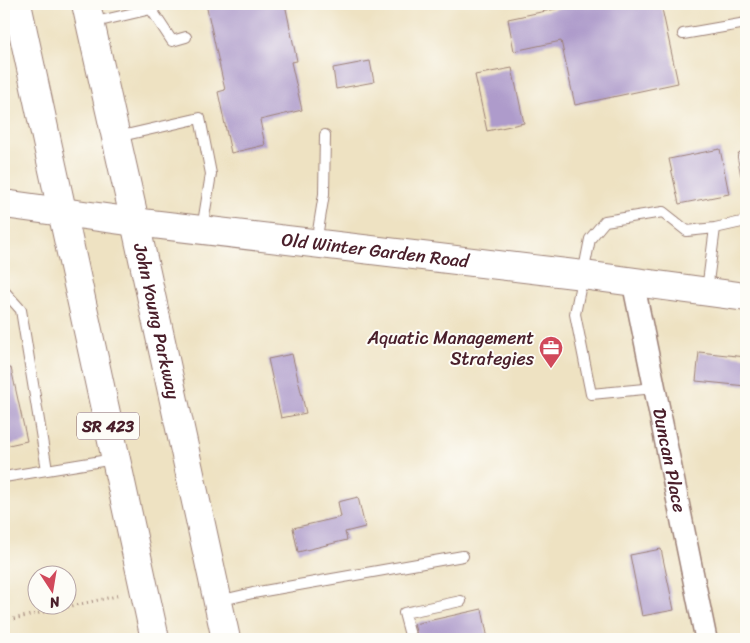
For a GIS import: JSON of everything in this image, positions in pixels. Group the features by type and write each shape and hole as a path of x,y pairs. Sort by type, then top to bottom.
{"main road":[{"name":"John Young Parkway","path":"88,13 226,639"},
{"name":"SR 423","path":"16,15 62,212 155,639"},
{"name":"Old Winter Garden Road","path":"4,204 135,222 583,275 746,297"}],"street":[{"name":"Duncan Place","path":"633,282 706,639"}],"lane":[{"path":"88,13 151,6 172,41 186,37"},
{"path":"683,34 746,23"},
{"path":"116,137 200,118 211,174 202,230"},
{"path":"316,244 324,194 326,135"},
{"path":"746,156 743,157 746,173"},
{"path":"655,388 591,394 575,314 590,239 605,221 662,212 687,231 715,228 746,221"},
{"path":"707,292 715,228"},
{"path":"4,290 21,310 47,470"},
{"path":"4,477 115,459"},
{"path":"217,601 463,556"},
{"path":"411,639 404,613 461,600"}],"path":[{"path":"4,621 144,590"}],"building":[{"path":"206,4 285,4 297,61 291,62 302,110 260,120 265,145 231,153 218,92 225,90"},
{"path":"579,4 661,4 678,83 575,105 561,41 514,51 508,19"},
{"path":"370,61 374,82 336,89 333,68"},
{"path":"512,68 524,123 487,131 475,75"},
{"path":"720,149 729,194 679,204 669,159"},
{"path":"699,352 746,357 746,386 696,381"},
{"path":"292,354 306,413 281,418 268,359"},
{"path":"11,368 27,441 4,446 4,369"},
{"path":"358,497 365,527 345,532 347,540 298,552 293,528 341,517 338,502"},
{"path":"661,549 674,610 642,616 630,555"},
{"path":"482,609 488,639 418,639 414,624"}],"place":[{"name":"Aquatic Management Strategies","path":"551,369"}]}
